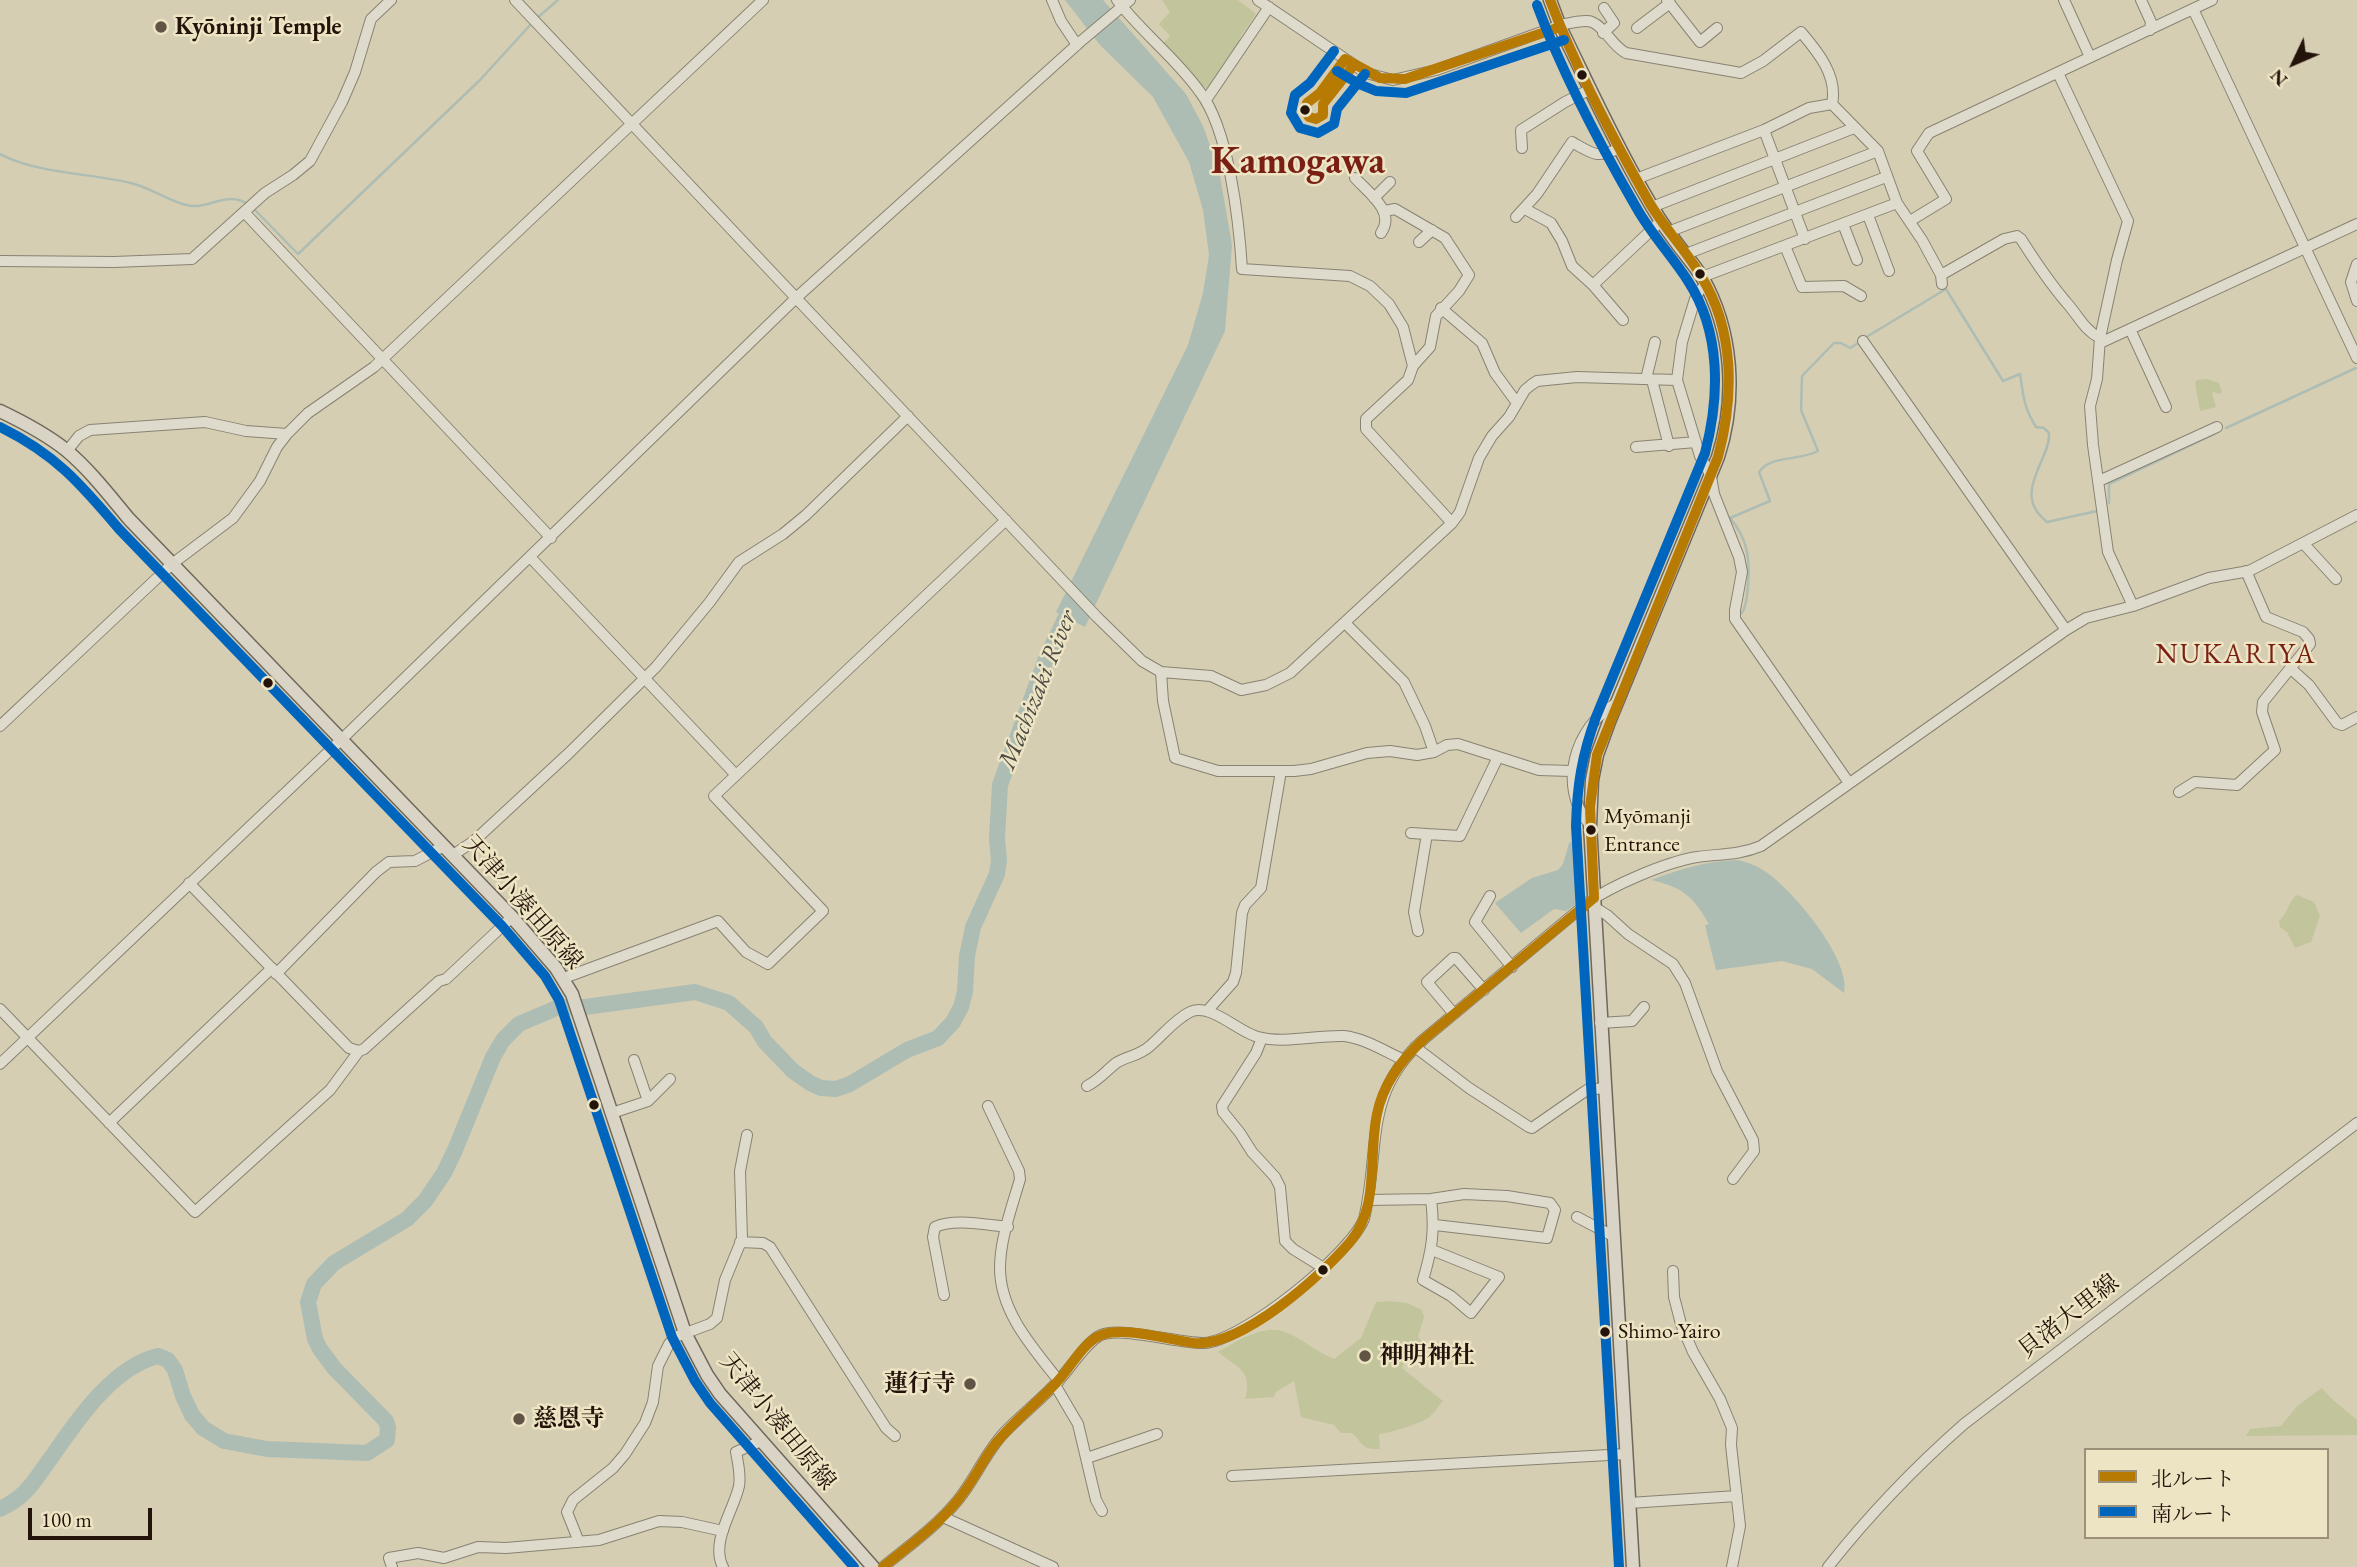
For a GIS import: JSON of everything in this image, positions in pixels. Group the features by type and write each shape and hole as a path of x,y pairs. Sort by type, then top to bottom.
{"main road":[{"path":"1550,0 1560,27 1636,179 1652,207 1704,281 1717,309 1724,337 1730,385 1724,437 1711,476 1617,703 1594,770 1590,825 1633,1567"},
{"name":"天津小湊田原線","path":"0,411 67,451 96,479 129,519 512,917 564,978 572,994 685,1333 713,1384 873,1567"}],"street":[{"path":"0,261 192,259 265,193 310,160 347,92 371,19 391,0"},
{"path":"515,0 1097,617 1142,661 1161,672 1211,676 1241,690 1266,685 1290,673 1452,523 1461,512 1479,458 1525,390 1537,381 1577,377 1677,380"},
{"path":"0,726 172,564 233,518 260,481 266,465 287,434 308,413 374,367 762,0"},
{"path":"1052,0 1078,44"},
{"path":"1258,0 1366,73 1393,80 1436,70 1560,27 1591,22 1626,53 1741,73 1763,61 1801,32 1823,59 1833,95 1832,104 1878,151 1897,203 1910,221 1941,280 2004,239 2017,236 2056,292 2089,332 2100,340"},
{"path":"2064,0 2090,57"},
{"path":"2141,0 2151,22 2150,30"},
{"path":"1910,221 1946,199 1917,151 1929,133 2212,0"},
{"path":"1637,28 1668,1 1700,42 1717,28"},
{"path":"0,1065 551,538 796,298 1122,4 1144,33 1189,77 1206,100 1231,180 1239,223 1242,269 1336,274 1361,280 1396,313 1403,327 1413,366"},
{"path":"1206,100 1269,7"},
{"path":"1603,33 1614,23 1604,8"},
{"path":"2193,9 2357,358"},
{"path":"2058,73 2128,222 2100,340 2097,379 2090,406 2108,552 2133,606"},
{"path":"1522,148 1521,130 1591,89"},
{"path":"1636,179 1763,130 1809,108 1832,104"},
{"path":"1652,207 1854,128"},
{"path":"1763,130 1805,239"},
{"path":"1516,217 1525,209 1572,142 1597,156 1620,148"},
{"path":"1593,285 1665,226 1785,186 1878,151"},
{"path":"1686,254 1886,177"},
{"path":"1355,178 1385,211 1386,226 1381,233"},
{"path":"1374,198 1390,182"},
{"path":"1849,783 1735,619 1742,572 1740,557 1714,494 1711,476 1696,442 1677,380 1682,342 1695,299 1704,281 1897,203"},
{"path":"248,208 382,359 551,538"},
{"path":"1385,211 1395,209 1445,238 1469,275 1434,320 1430,347 1413,366 1408,380 1366,419 1366,429 1452,523"},
{"path":"1525,209 1551,223 1572,266 1593,285 1623,320"},
{"path":"1868,215 1889,271"},
{"path":"2100,340 2130,329 2357,224"},
{"path":"1843,225 1857,260"},
{"path":"1419,243 1432,230"},
{"path":"1785,246 1802,287 1844,286 1861,296"},
{"path":"2357,264 2351,282 2357,301"},
{"path":"1441,308 1482,343 1495,373 1517,403"},
{"path":"2130,329 2166,407"},
{"path":"1863,341 2066,630"},
{"path":"1655,342 1649,379 1669,446"},
{"path":"109,1123 274,971 376,872 389,862 415,861 474,841 646,678 709,603 739,562 783,534 908,416"},
{"path":"67,451 79,436 90,430 205,422 246,431 287,434"},
{"path":"2099,481 2217,427"},
{"path":"1636,447 1696,442"},
{"path":"883,1567 943,1517 973,1480 994,1445 1101,1335 1115,1332 1203,1343 1227,1338 1260,1320 1322,1267 1356,1235 1363,1223 1378,1111 1387,1087 1404,1060 1415,1047 1454,1014 1594,902 1676,863 1750,851 1761,846 2086,618 2133,606 2209,578 2246,571 2356,519"},
{"path":"564,978 718,921 746,952 768,964 823,911 714,796 1006,520"},
{"path":"2303,543 2336,579"},
{"path":"530,557 736,775"},
{"path":"2179,792 2195,782 2237,785 2275,750 2262,705 2310,644 2303,632 2266,617 2246,571"},
{"path":"1345,623 1404,682 1434,752"},
{"path":"2290,668 2309,685 2337,723 2342,726 2357,717"},
{"path":"1161,672 1163,701 1175,758 1218,771 1311,769 1367,753 1390,751 1417,755 1458,744 1539,770 1572,771"},
{"path":"1590,825 1580,812 1572,771 1577,750 1591,726 1602,712 1617,703"},
{"path":"1410,833 1460,836 1498,757"},
{"path":"1208,1010 1233,982 1242,913 1261,888 1281,771"},
{"path":"1418,931 1414,912 1427,834"},
{"path":"190,883 349,1048 359,1051"},
{"path":"1490,897 1475,922 1512,967"},
{"path":"1594,902 1628,934 1673,964 1685,983 1717,1071 1753,1140 1754,1151 1732,1179"},
{"path":"0,1009 195,1212 330,1090 359,1051 439,981 446,979 512,917"},
{"path":"1454,1014 1427,982 1453,958 1456,958 1484,990"},
{"path":"1600,1023 1632,1021 1644,1007"},
{"path":"1087,1086 1100,1079 1118,1061 1137,1056 1192,1011 1208,1010 1245,1033 1262,1038 1347,1036 1404,1060"},
{"path":"1262,1038 1256,1053 1222,1106 1223,1112 1280,1187 1284,1241 1322,1267"},
{"path":"1415,1047 1469,1088 1532,1128 1587,1090 1604,1088"},
{"path":"634,1060 648,1101"},
{"path":"612,1113 648,1101 670,1079"},
{"path":"988,1106 1019,1171 1020,1179 1000,1268 1006,1301 1057,1383 1077,1424 1096,1500 1102,1511"},
{"name":"貝渚大里線","path":"1828,1567 1883,1501 1920,1462 1964,1424 2357,1123"},
{"path":"579,1542 567,1507 613,1468 645,1423 653,1402 659,1366 669,1344 675,1337 710,1324 717,1318 725,1280 740,1242 740,1171 747,1135"},
{"path":"1368,1200 1431,1199 1464,1194 1507,1196 1550,1203 1555,1210 1547,1238 1435,1225"},
{"path":"1431,1199 1435,1225 1432,1250 1423,1280 1451,1296 1471,1313 1499,1278 1432,1250"},
{"path":"1577,1217 1613,1236"},
{"path":"944,1294 933,1237 935,1227 941,1224 975,1224 1008,1227"},
{"path":"740,1242 763,1242 770,1247 886,1428 895,1436"},
{"path":"1673,1271 1674,1297 1681,1324 1732,1428 1739,1538 1732,1567"},
{"path":"1087,1458 1157,1434"},
{"path":"723,1567 720,1552 723,1531 739,1485 736,1452 761,1441"},
{"path":"1232,1476 1627,1454"},
{"path":"1629,1503 1737,1496"},
{"path":"943,1517 1053,1567"},
{"path":"392,1567 389,1558 418,1553 444,1558 478,1547 506,1548 579,1542 608,1538 659,1521 682,1522 723,1531"}],"green space":[{"path":"1162,0 1238,0 1256,14 1240,37 1241,41 1208,88 1201,87 1161,45 1170,36 1159,24 1170,12"},
{"path":"2207,379 2219,383 2222,392 2212,392 2216,407 2200,411 2195,383 2197,380"},
{"path":"2297,895 2314,902 2320,916 2311,942 2295,948 2287,932 2280,927 2279,921"},
{"path":"1376,1302 1407,1303 1422,1310 1424,1317 1418,1337 1427,1348 1420,1356 1405,1362 1402,1368 1443,1401 1424,1420 1379,1434 1380,1449 1363,1446 1352,1433 1341,1433 1334,1425 1301,1417 1294,1381 1276,1392 1274,1397 1245,1399 1245,1376 1218,1352 1250,1335 1277,1330 1334,1359 1361,1338"},
{"path":"2322,1388 2357,1420 2357,1435 2246,1436 2250,1429 2281,1426 2298,1405"}],"shaded area":[{"path":"1065,0 1103,0 1186,94 1203,126 1219,170 1232,245 1225,331 1085,627 1056,612 1188,345 1203,293 1209,255 1203,210 1189,162 1153,97 1100,45"},
{"path":"1581,838 1583,899 1566,911 1554,909 1521,933 1495,903 1532,878 1558,870 1563,864 1569,843"},
{"path":"1738,860 1763,870 1803,908 1839,962 1844,979 1844,993 1812,969 1782,961 1716,970 1705,925 1709,924 1698,906 1679,890 1651,880 1694,866"}],"waterway":[{"path":"537,18 558,0"},
{"path":"254,209 298,254 480,80 532,23"},
{"path":"0,154 31,166 131,183 186,205 233,199 249,205"},
{"path":"1868,336 1946,289 2003,381 2020,374 2025,402 2032,420 2036,427 2044,428 2049,433 2032,488 2032,500 2037,511 2047,522 2097,511"},
{"path":"1742,613 1747,597 1748,558 1741,534 1730,518 1770,501 1759,472 1764,467 1818,451 1801,410 1802,376 1834,343 1850,348 1860,342"},
{"path":"2226,428 2356,368"},
{"path":"2109,503 2109,484 2214,434"},
{"name":"Machizaki River","path":"0,1509 18,1498 30,1486 98,1396 126,1371 158,1356 168,1360 175,1370 192,1415 203,1428 224,1441 267,1449 367,1453 387,1440 386,1421 334,1368 320,1349 315,1339 308,1302 314,1284 334,1263 407,1219 425,1201 444,1173 455,1150 493,1057 503,1040 519,1024 559,1007 585,1007 695,992 729,1003 756,1027 765,1042 793,1071 821,1088 836,1089 850,1084 907,1050 938,1038 953,1022 961,1007 973,927 997,874 1000,785 1046,659 1074,600"}],"transit line":[{"name":"北ルート","path":"1550,0 1583,77 1622,153 1655,212 1695,266 1712,297 1726,342 1728,365 1727,411 1718,457 1597,755 1590,807 1594,898"},
{"name":"南ルート","path":"1537,5 1570,83 1609,158 1642,217 1682,272 1699,301 1707,321 1714,365 1713,409 1705,453 1596,717 1581,770 1578,797 1576,826 1619,1567"},
{"name":"北ルート","path":"1345,59 1380,78 1405,79 1560,27"},
{"name":"南ルート","path":"1337,71 1376,91 1406,93 1564,40"},
{"name":"南ルート","path":"1334,51 1310,83 1295,95 1291,113 1300,128 1318,133 1334,124 1337,109 1365,74"},
{"name":"北ルート","path":"1345,59 1320,93 1307,103 1305,110 1309,117 1316,119 1323,115 1323,104 1354,65"},
{"name":"南ルート","path":"0,427 52,459 79,484 119,529 502,926 545,976 559,1000 672,1337 695,1381 710,1403 854,1567"},
{"name":"北ルート","path":"883,1567 950,1509 996,1443 1056,1383 1093,1340 1109,1333 1120,1332 1194,1343 1213,1341 1257,1322 1320,1273 1350,1242 1366,1213 1377,1114 1384,1092 1401,1064 1424,1039 1594,898"}],"place":[{"name":"Kyōninji Temple","path":"161,27"},
{"name":"Myōmanji Entrance","path":"1591,830"},
{"name":"Shimo-Yairo","path":"1605,1332"},
{"name":"神明神社","path":"1365,1356"},
{"name":"蓮行寺","path":"970,1384"},
{"name":"慈恩寺","path":"519,1419"}],"district":[{"name":"Kamogawa","path":"1298,163"},
{"name":"NUKARIYA","path":"2236,655"}]}
